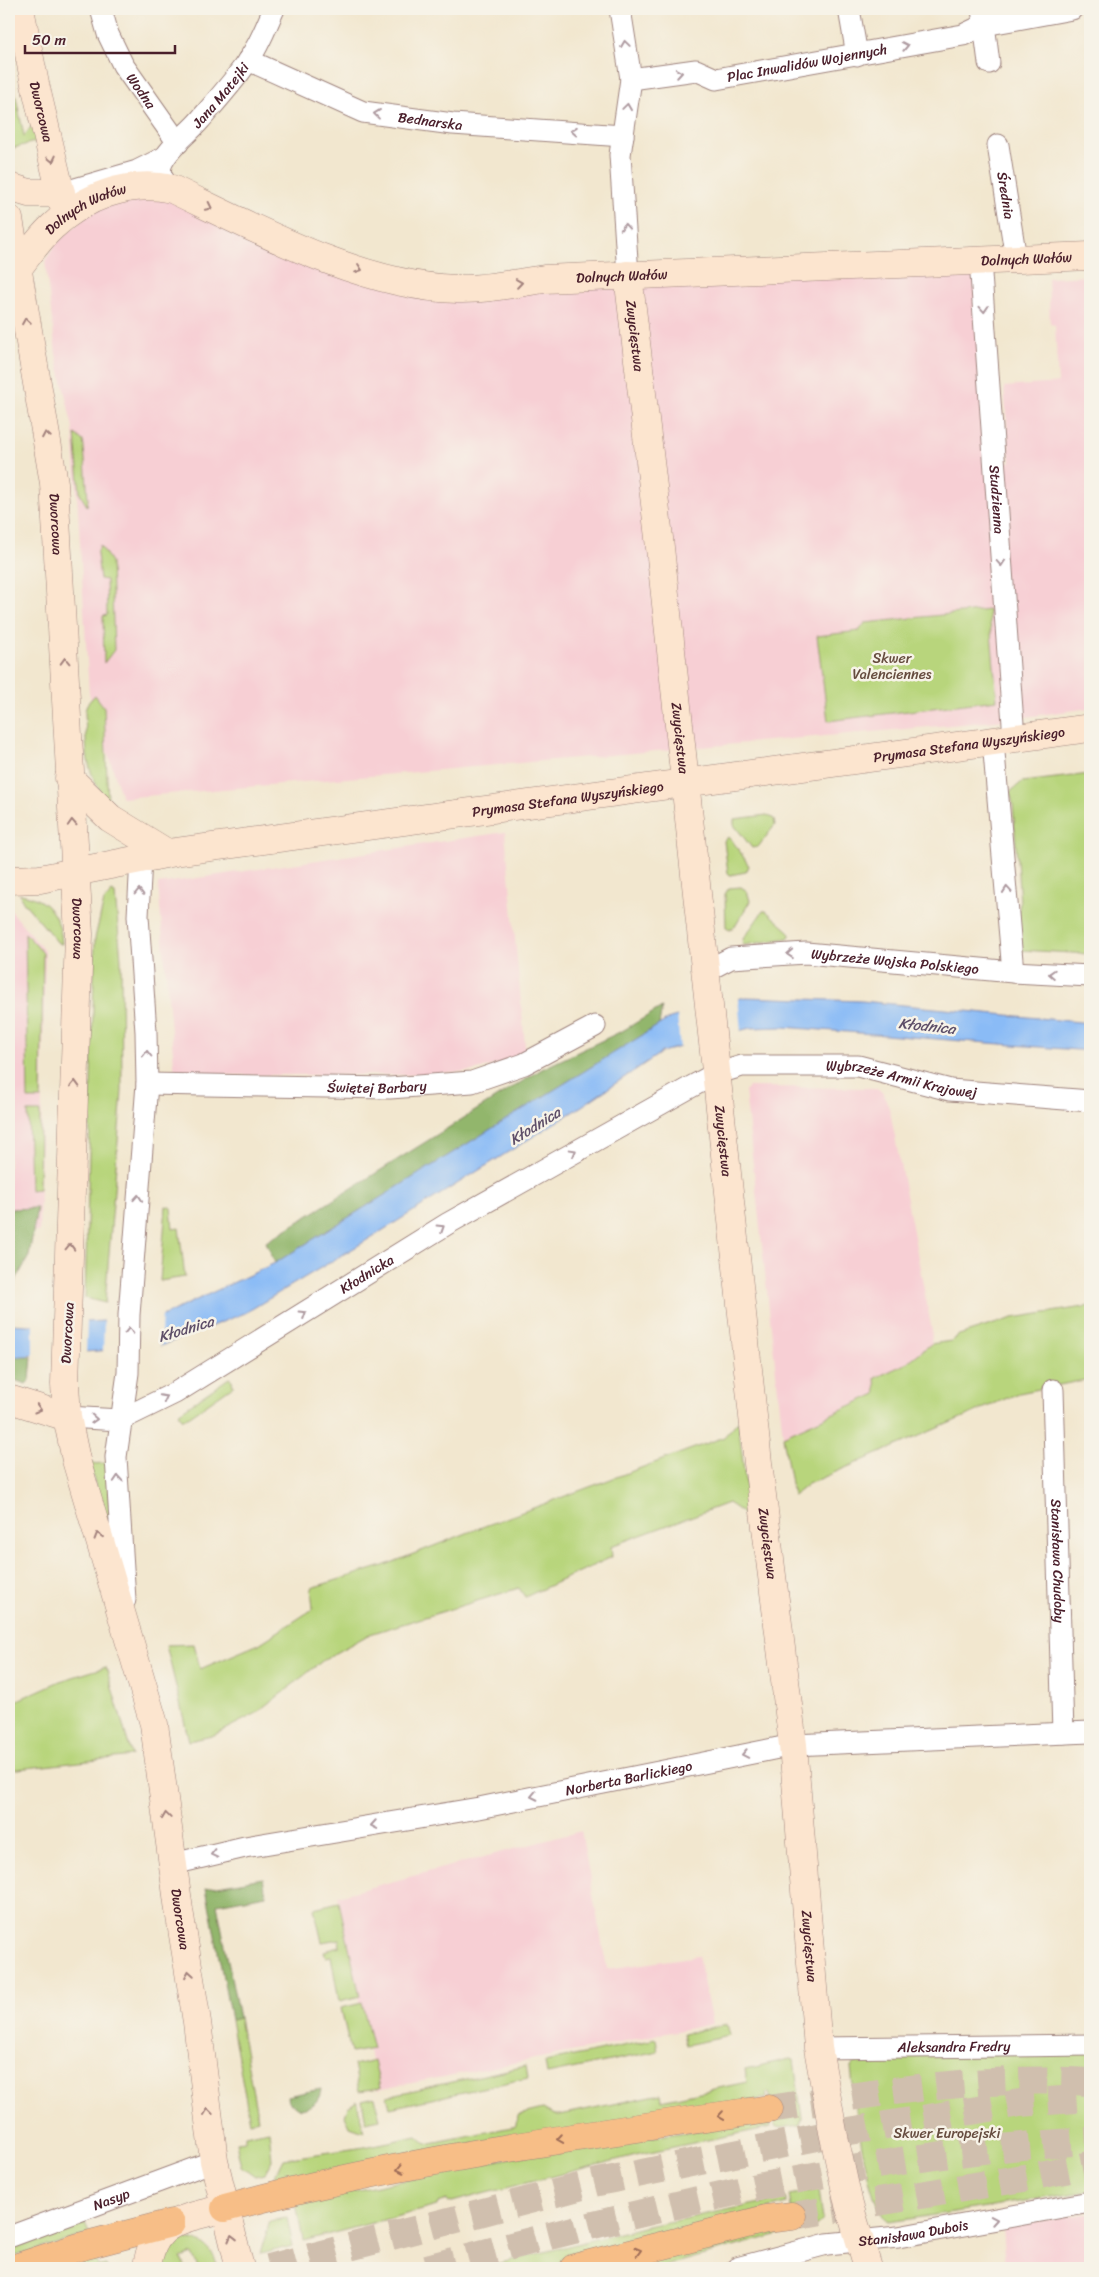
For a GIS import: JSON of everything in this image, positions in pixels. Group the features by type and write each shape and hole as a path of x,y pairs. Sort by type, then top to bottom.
{"main road":[{"path":"225,2208 295,2191 536,2143 769,2109"},
{"path":"574,2268 766,2219 792,2216"},
{"path":"15,2268 79,2247 171,2223"}],"street":[{"name":"Dworcowa","path":"20,9 35,84 64,204"},
{"name":"Wodna","path":"101,9 108,34 169,166"},
{"name":"Jana Matejki","path":"169,166 200,121 248,60 258,45 274,9"},
{"name":"Zwycięstwa","path":"620,9 631,79 620,155 628,275 758,1463 793,1745 818,2048 833,2132 849,2205 868,2268"},
{"path":"849,9 857,55"},
{"name":"Plac Inwalidów Wojennych","path":"631,79 696,70 716,79 963,35 983,17 1072,9"},
{"path":"983,17 989,63"},
{"name":"Bednarska","path":"248,60 363,112 453,124 623,136"},
{"name":"Średnia","path":"998,145 1014,246"},
{"name":"Dolnych Wałów","path":"18,268 51,227 64,204 84,204 112,191 156,185 169,166 292,246 367,272 416,285 466,289 544,279 1090,256"},
{"path":"9,187 64,204"},
{"name":"Dworcowa","path":"9,219 54,482 79,952 65,1384 67,1417 94,1522 154,1724 172,1864 197,2022 214,2161 240,2268"},
{"name":"Studzienna","path":"980,260 1004,739 1013,972"},
{"name":"Prymasa Stefana Wyszyńskiego","path":"9,880 40,879 154,856 684,782 1090,728"},
{"path":"69,778 110,818 154,856"},
{"name":"Dworcowa","path":"127,1633 116,1457 128,1373 131,1290 147,1084 146,1032 138,916 154,856"},
{"name":"Wybrzeże Wojska Polskiego","path":"705,981 731,958 806,953 1013,972 1090,976"},
{"name":"Świętej Barbary","path":"147,1084 390,1088 472,1082 524,1064 595,1026"},
{"name":"Wybrzeże Armii Krajowej","path":"714,1066 858,1066 950,1090 1090,1101"},
{"name":"Kłodnicka","path":"9,1399 67,1417 120,1420 174,1393 447,1224 714,1066"},
{"name":"Stanisława Chudoby","path":"1053,1390 1063,1733"},
{"name":"Norberta Barlickiego","path":"172,1864 244,1847 479,1808 793,1745 1090,1732"},
{"name":"Aleksandra Fredry","path":"818,2048 1090,2045"},
{"name":"Nasyp","path":"9,2238 214,2161"},
{"name":"Stanisława Dubois","path":"737,2268 827,2244 898,2237 1090,2202"},
{"path":"147,2268 150,2250 171,2223 225,2208"}],"shaded area":[{"path":"161,191 441,295 977,266 992,464 1010,462 1004,387 1058,383 1055,325 1050,324 1048,278 1090,276 1090,708 996,721 122,798 89,693 73,428 56,354 45,261 56,244 105,199"},
{"path":"505,832 526,1056 474,1071 408,1075 175,1075 158,884"},
{"path":"9,908 45,952 39,1232 9,1233"},
{"path":"749,1087 877,1088 884,1094 890,1111 932,1331 931,1344 905,1364 875,1378 876,1394 783,1436 745,1091"},
{"path":"581,1831 607,1969 698,1956 712,2024 377,2090 338,1896"},
{"path":"1090,2213 1090,2268 1005,2268 1002,2227"}],"green space":[{"path":"9,63 24,136 34,123 38,141 10,149"},
{"path":"75,434 83,441 84,447 87,506 80,494"},
{"path":"100,545 111,562 114,650 104,663 103,616 107,615 106,580 100,579 97,554"},
{"name":"Skwer Valenciennes","path":"989,610 997,700 828,721 817,636 859,631 865,623"},
{"path":"95,695 104,707 108,803 94,780 88,760 85,711 87,704"},
{"path":"1090,774 1090,954 1019,950 1018,915 1020,903 1013,804 1010,792 1022,782"},
{"path":"767,815 774,819 775,825 758,847 752,848 734,825 734,819"},
{"path":"728,837 749,866 746,872 730,875 728,873 724,841"},
{"path":"741,887 747,891 750,901 736,925 730,930 726,928 725,894 729,888"},
{"path":"112,892 115,894 121,959 122,1091 105,1303 85,1298 95,938 104,901"},
{"path":"20,894 38,900 51,910 59,925 62,944 58,943 21,899"},
{"path":"763,911 766,911 789,931 790,936 788,938 742,944 743,939"},
{"path":"25,933 43,953 41,1099 28,1099"},
{"path":"662,1007 659,1025 275,1263 266,1242 542,1069 624,1030"},
{"path":"28,1112 40,1112 39,1189 30,1190"},
{"path":"166,1206 171,1207 173,1229 179,1228 185,1277 160,1281"},
{"path":"37,1208 29,1256 9,1293 9,1209"},
{"path":"1090,1306 1090,1379 1019,1393 808,1484 793,1496 783,1436 876,1394 875,1378 905,1364 931,1344 951,1341 959,1335 1013,1318"},
{"path":"9,1357 32,1357 30,1380 26,1384 9,1378"},
{"path":"229,1378 232,1380 233,1386 190,1416 183,1419 178,1413"},
{"path":"738,1421 750,1521 728,1503 611,1546 612,1557 525,1597 519,1588 370,1634 326,1658 257,1713 212,1736 189,1741 166,1645 194,1644 200,1669 259,1644 313,1609 311,1588 383,1566 724,1437"},
{"path":"106,1463 113,1527 106,1527 90,1464"},
{"path":"106,1667 132,1756 9,1770 9,1704 60,1681"},
{"path":"263,1878 266,1895 217,1904 239,2018 231,2020 206,1888"},
{"path":"339,1902 360,1996 339,2001 331,1956 326,1957 324,1951 340,1947 339,1939 322,1942 314,1908"},
{"path":"362,2003 373,2049 351,2053 341,2008"},
{"path":"239,2018 258,2120 250,2122 231,2020"},
{"path":"727,2024 730,2036 686,2045 683,2034"},
{"path":"656,2039 658,2051 547,2074 545,2062"},
{"name":"Skwer Europejski","path":"1090,2049 1090,2191 889,2222 881,2213 874,2196 862,2150 851,2066 866,2055"},
{"path":"790,2059 794,2060 802,2119 800,2125 781,2128 776,2126 769,2092 766,2093 767,2098 290,2183 288,2175 278,2178 275,2175 283,2159 365,2147 417,2136 426,2144 517,2126 518,2115 543,2109 554,2115 560,2115 661,2094 662,2100 747,2082 745,2069"},
{"path":"374,2060 380,2088 359,2091 354,2065"},
{"path":"526,2066 528,2078 390,2108 387,2096"},
{"path":"321,2089 317,2100 305,2108 301,2109 288,2101 287,2096"},
{"path":"375,2097 380,2119 366,2122 362,2100"},
{"path":"357,2101 364,2132 350,2127 345,2115 348,2107"},
{"path":"770,2120 771,2127 640,2154 448,2203 447,2200 437,2203 437,2206 303,2241 296,2203 525,2155"},
{"path":"269,2130 272,2160 264,2174 255,2176 241,2166 236,2142 245,2141 245,2135"},
{"path":"819,2189 823,2220 817,2226 795,2230 789,2195"},
{"path":"785,2198 787,2204 541,2268 481,2268 643,2227"},
{"path":"287,2218 293,2246 260,2254 270,2221"},
{"path":"84,2219 89,2234 9,2258 9,2252 12,2250 9,2251 9,2246"},
{"path":"789,2222 790,2231 658,2268 605,2268"},
{"path":"184,2240 191,2240 206,2247 219,2268 198,2268 192,2254 181,2258 185,2268 163,2268 169,2251"},
{"path":"94,2256 98,2266 106,2265 107,2268 82,2268 80,2261"}],"water":[{"name":"Kłodnica","path":"745,997 862,1001 1090,1023 1090,1051 783,1027 750,1028 662,1052 582,1106 364,1242 245,1313 158,1347 9,1357 9,1324 30,1325 158,1318 275,1263 670,1018"}],"pier":[{"path":"738,996 741,1033 680,1050 677,1014"},
{"path":"162,1314 160,1349 103,1354 104,1319 158,1316"},
{"path":"87,1320 86,1355 33,1359 33,1323"}],"tunnel":[{"path":"769,2109 969,2083 1050,2080 1090,2082"},
{"path":"269,2268 598,2182 837,2133 1020,2103 1090,2098"},
{"path":"427,2268 673,2206 839,2171 922,2158 1090,2141"},
{"path":"792,2216 1030,2177 1090,2165"}]}
